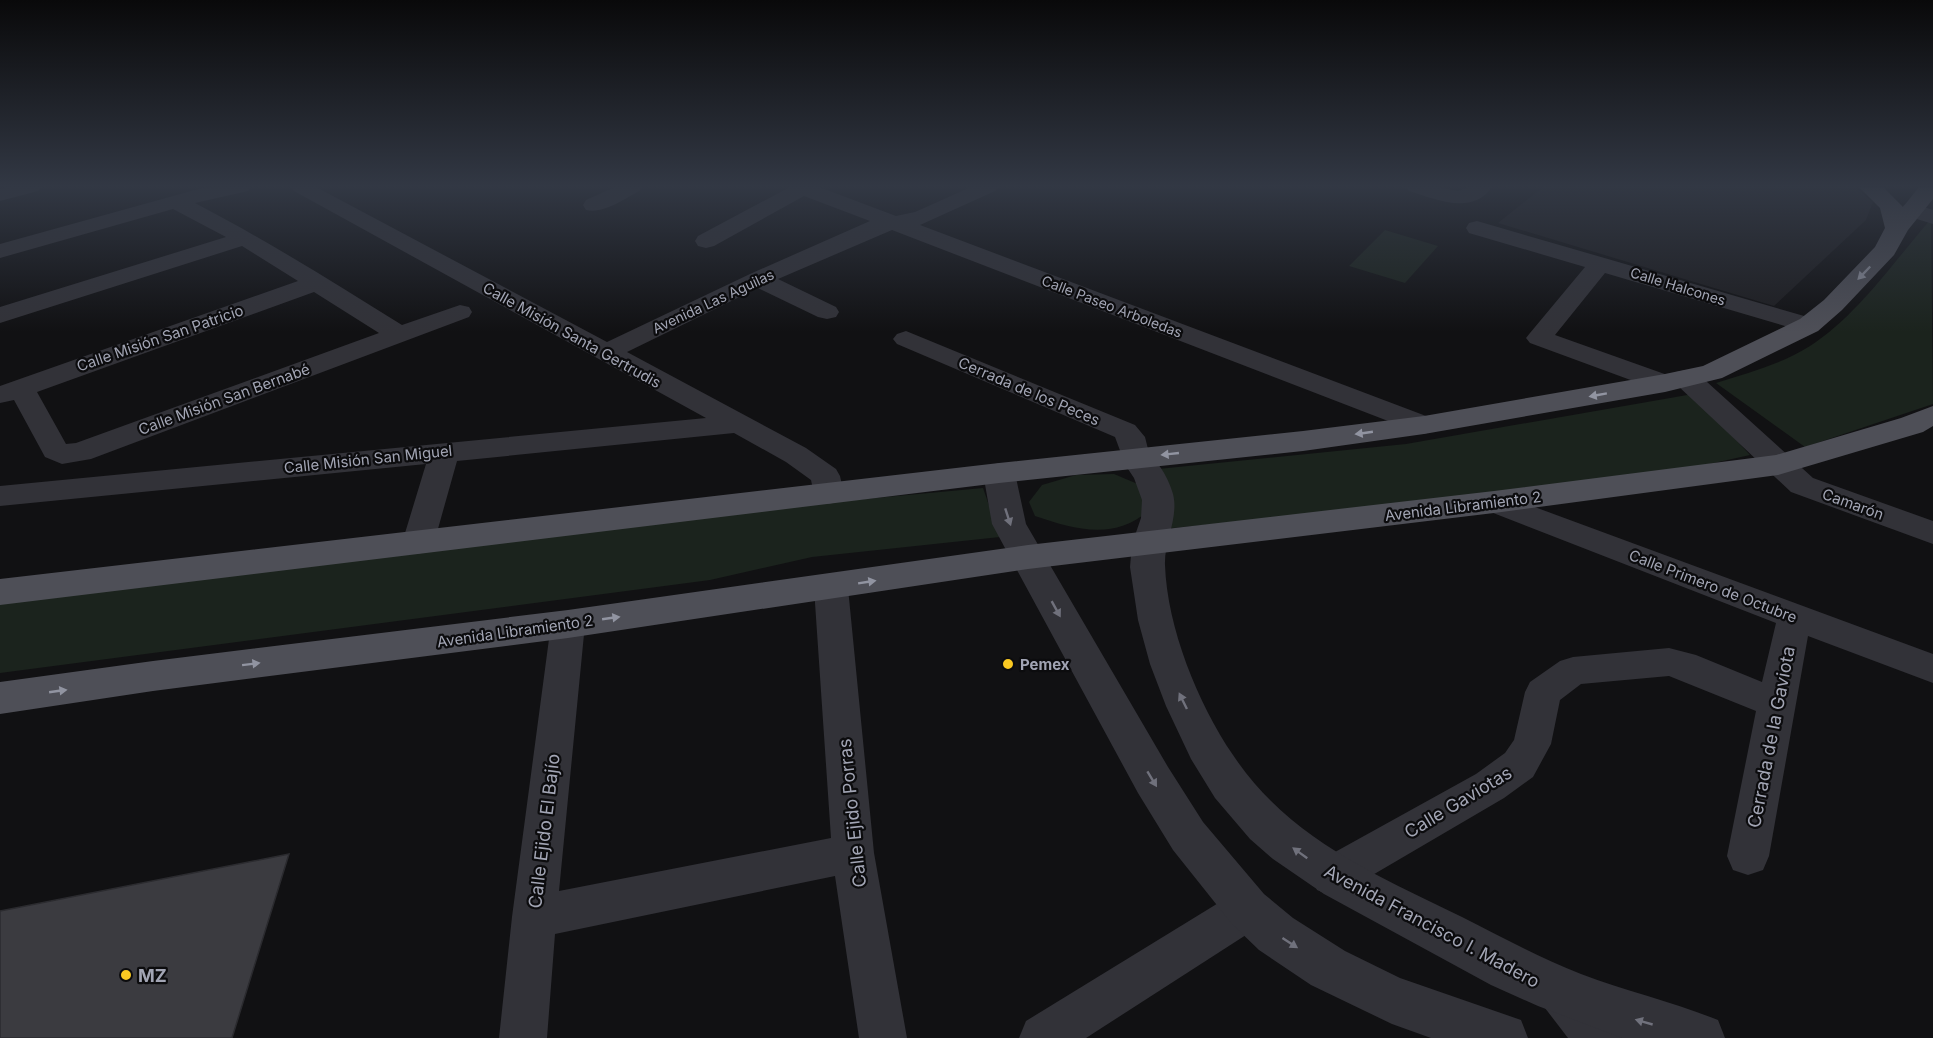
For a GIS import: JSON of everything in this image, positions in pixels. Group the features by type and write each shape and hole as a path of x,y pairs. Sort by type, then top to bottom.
{"main road":[{"path":"0,592 999,473 1303,441 1424,425 1675,381 1712,372 1809,326 1833,305 1898,235"},
{"name":"Avenida Libramiento 2","path":"0,698 831,588 1028,557 1494,502 1778,465 1912,425 1933,415"}],"street":[{"path":"0,252 57,235"},
{"path":"240,235 319,282 399,334"},
{"name":"Calle Misión Santa Gertrudis","path":"389,235 796,455 825,476 829,494"},
{"path":"706,241 716,235"},
{"name":"Avenida Las Aguilas","path":"604,353 758,279 857,235"},
{"name":"Calle Paseo Arboledas","path":"932,235 1424,425"},
{"name":"Calle Halcones","path":"1503,235 1809,326"},
{"path":"0,315 245,238"},
{"path":"1601,263 1539,338 1675,381 1778,465"},
{"path":"758,279 827,312"},
{"name":"Calle Misión San Patricio","path":"10,392 319,282"},
{"name":"Calle Misión San Bernabé","path":"10,392 55,450 62,455 81,452 460,312"},
{"name":"Cerrada de los Peces","path":"906,339 1125,431 1131,437 1135,458"},
{"name":"Calle Misión San Miguel","path":"10,495 737,424"},
{"path":"418,543 445,451"},
{"path":"1135,458 1150,476 1159,498 1157,518 1149,544"},
{"name":"Camarón","path":"1778,465 1802,485 1933,533"},
{"path":"999,473 1009,524 1158,790 1188,836 1248,909 1276,934 1328,968 1392,1000 1503,1038"},
{"path":"0,519 10,495"},
{"name":"Calle Primero de Octubre","path":"1494,502 1933,669"},
{"name":"Avenida Francisco I. Madero","path":"1149,544 1150,594 1161,640 1177,688 1210,755 1244,803 1273,833 1332,876 1506,967 1561,992 1627,1017 1700,1038"},
{"name":"Calle Ejido Porras","path":"831,588 853,853 883,1038"},
{"name":"Cerrada de la Gaviota","path":"1748,856 1776,703 1795,617"},
{"name":"Calle Ejido El Bajío","path":"523,1038 534,917 568,624"},
{"name":"Calle Gaviotas","path":"1332,876 1490,786 1519,765 1532,744 1543,692 1573,670 1669,662 1683,665 1776,703"},
{"path":"534,917 853,853"},
{"path":"1043,1038 1248,909"},
{"path":"1561,992 1598,1038"}],"shaded area":[{"path":"1380,235 1403,235 1438,246 1405,283 1349,266"},
{"path":"1539,235 1849,235 1774,306"},
{"path":"1917,235 1931,235 1933,404 1805,447 1716,383 1764,368 1810,346 1844,319 1875,287"},
{"path":"1693,394 1750,455 1605,487 1162,529 1158,469 1406,444"},
{"path":"1114,474 1140,485 1148,511 1121,526 1093,530 1064,525 1035,516 1029,502 1042,485 1076,475"},
{"path":"983,488 1000,537 812,557 710,580 0,673 0,597 768,508"}],"building":[{"name":"MZ","path":"289,854 232,1038 0,1038 0,911"}],"place":[{"name":"Pemex","path":"1008,664"},
{"name":"MZ","path":"126,975"}]}
